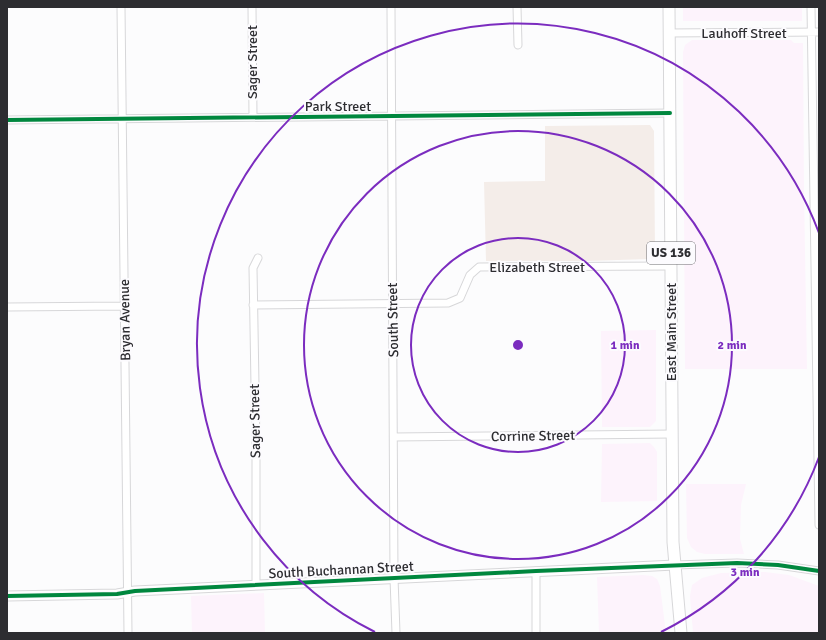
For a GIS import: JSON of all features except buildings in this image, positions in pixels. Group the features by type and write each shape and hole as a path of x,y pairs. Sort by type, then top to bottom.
{"main road":[{"name":"East Main Street","path":"669,7 673,542 681,633"}],"street":[{"name":"Bryan Avenue","path":"121,7 128,633"},
{"name":"Sager Street","path":"252,7 253,117"},
{"name":"South Street","path":"391,7 394,578 396,633"},
{"path":"517,7 518,45"},
{"path":"810,7 819,525"},
{"name":"Lauhoff Street","path":"669,33 819,32"},
{"name":"Park Street","path":"7,120 122,120 253,117 670,113"},
{"name":"Sager Street","path":"256,585 256,445 253,268 258,258"},
{"name":"Elizabeth Street","path":"253,305 448,304 460,298 470,275 479,267 671,266"},
{"path":"7,308 124,306"},
{"name":"Corrine Street","path":"394,437 672,434"},
{"path":"675,565 736,563 764,564 819,571"},
{"name":"South Buchannan Street","path":"7,596 117,594 127,592 256,585 675,565"},
{"path":"536,571 536,633"}],"shaded area":[{"path":"683,7 802,7 802,21 683,21"},
{"path":"692,40 791,40 794,43 803,43 807,369 685,369 683,52 685,45"},
{"path":"650,125 654,131 655,253 649,259 587,261 486,261 484,182 545,181 545,126"},
{"path":"656,330 656,421 650,427 602,427 601,331"},
{"path":"650,443 657,452 657,501 601,502 602,444"},
{"path":"686,484 746,484 741,505 740,539 744,554 705,554 697,552 691,547 687,538"},
{"path":"765,572 789,575 819,586 819,633 693,633 690,596 692,585 702,578 721,573"},
{"path":"652,576 657,579 660,586 666,633 599,633 597,577"},
{"path":"264,593 265,633 192,633 191,596"}],"cycle path":[{"path":"7,120 670,113"},
{"path":"7,596 117,594 135,591 536,571 737,563 778,565 819,571"}]}
